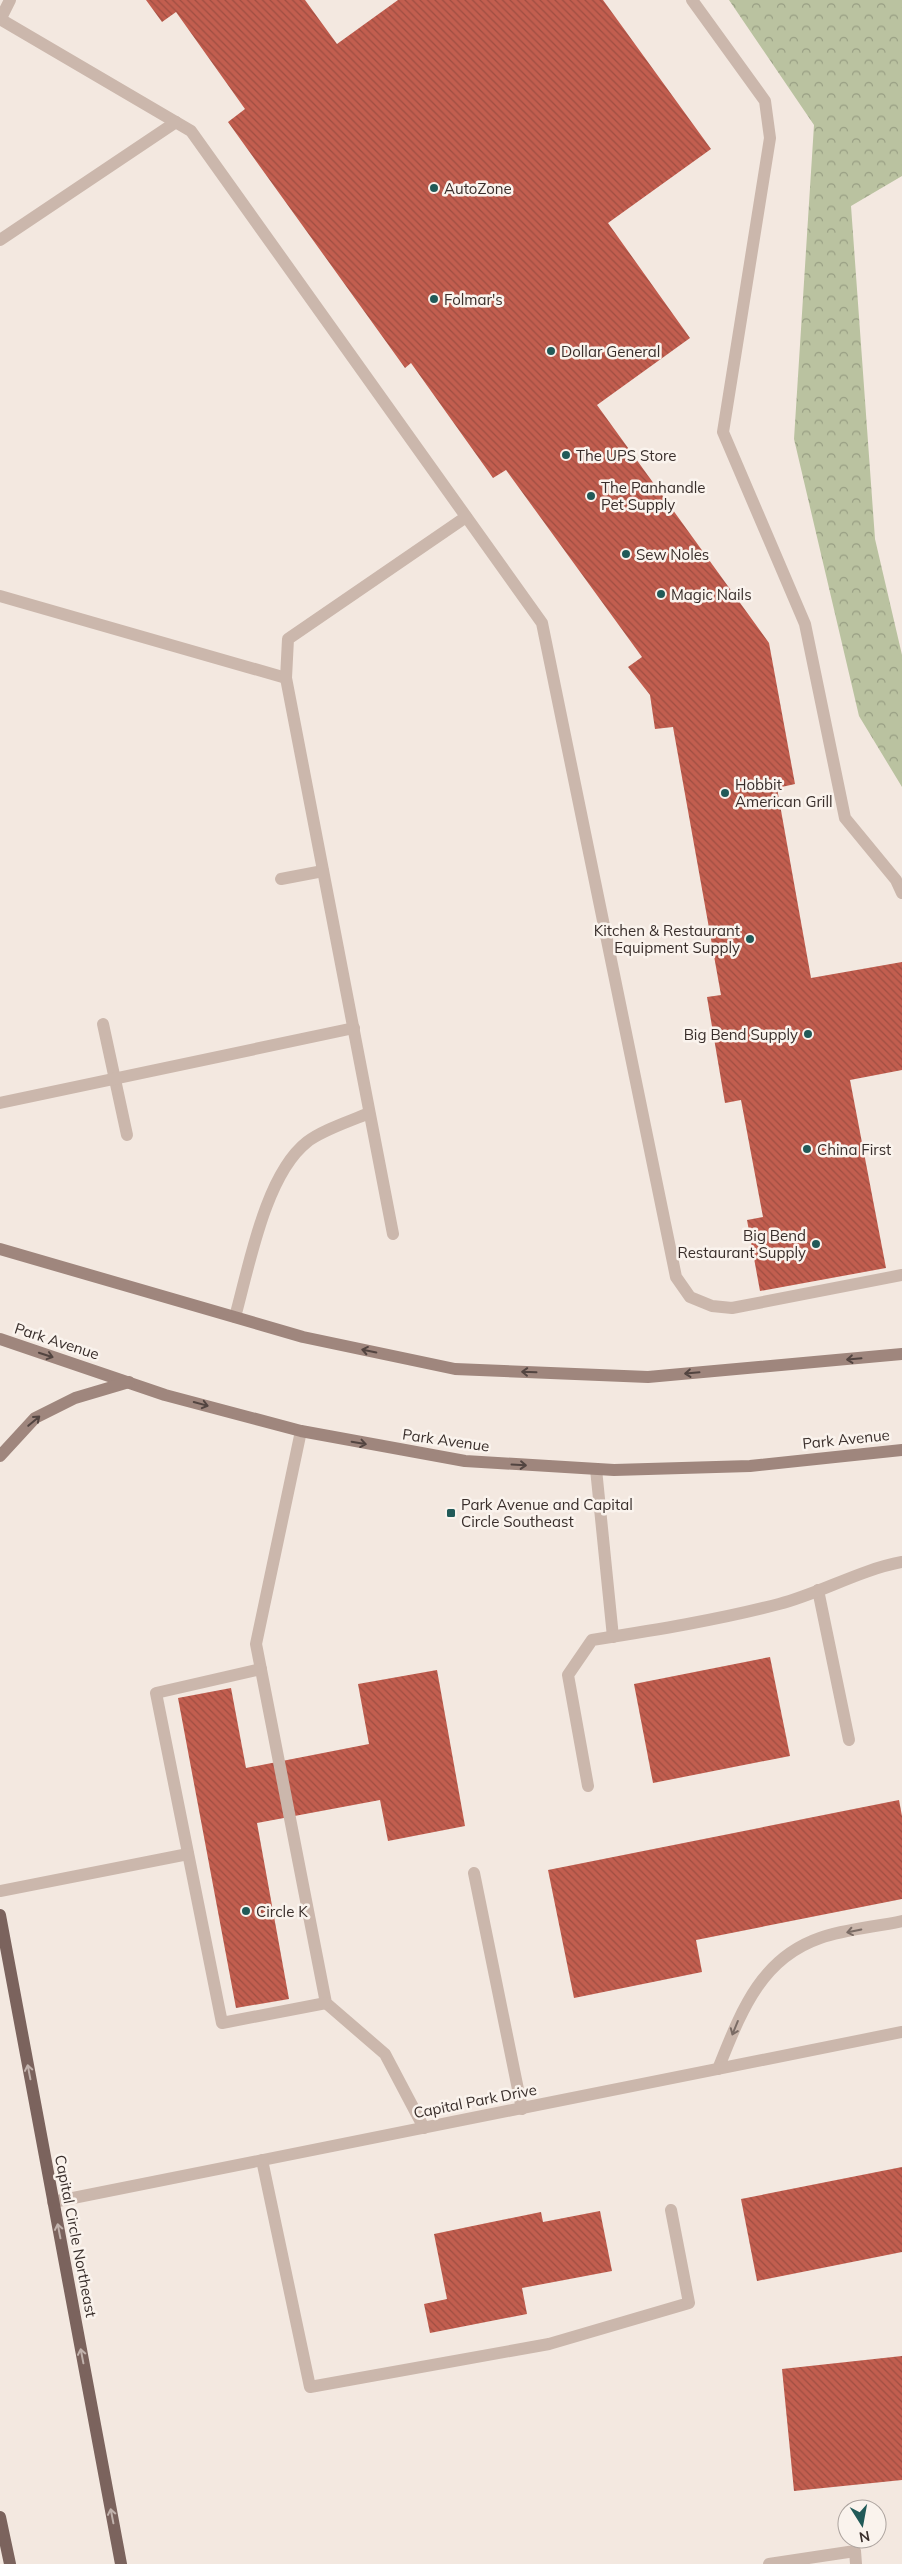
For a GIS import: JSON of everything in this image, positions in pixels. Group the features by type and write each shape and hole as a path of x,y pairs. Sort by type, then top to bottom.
{"main road":[{"path":"0,1249 303,1337 455,1369 648,1377 902,1354"},
{"name":"Park Avenue","path":"0,1339 165,1395 301,1431 465,1462 596,1469 750,1466 902,1450"},
{"path":"0,1456 35,1418 75,1398 129,1382"},
{"name":"Capital Circle Northeast","path":"0,1915 121,2564"},
{"path":"0,2517 10,2564"}],"street":[{"path":"10,0 0,19 192,131 542,623 676,1277 690,1297 712,1306 732,1308 902,1275"},
{"path":"692,0 765,101 770,138 723,432 805,624 845,818 896,880 902,893"},
{"path":"0,240 176,122"},
{"path":"393,1234 286,678 288,639 466,517"},
{"path":"0,596 286,678"},
{"path":"281,879 323,871"},
{"path":"103,1024 127,1134"},
{"path":"0,1103 354,1028"},
{"path":"235,1317 268,1202 288,1162 308,1142 370,1113"},
{"path":"301,1431 256,1644 326,2003 384,2054 424,2128"},
{"path":"596,1469 613,1637"},
{"path":"588,1786 568,1675 592,1640 661,1630 781,1604 855,1574 902,1562"},
{"path":"818,1590 849,1740"},
{"path":"261,1669 156,1693 222,2023 326,2003"},
{"path":"0,1892 188,1854"},
{"path":"474,1873 522,2109"},
{"path":"718,2069 745,2003 766,1975 790,1952 820,1938 902,1921"},
{"name":"Capital Park Drive","path":"54,2202 902,2032"},
{"path":"262,2160 310,2387 549,2344 689,2303 671,2210"},
{"path":"769,2564 856,2558"}],"green space":[{"path":"729,0 902,0 902,176 851,206 875,539 902,655 902,787 859,716 794,439 814,125"}],"building":[{"path":"146,0 305,0 337,44 398,0 603,0 711,149 608,223 690,338 597,405 769,643 795,784 777,788 811,978 902,962 902,1070 850,1080 886,1268 760,1291 747,1220 763,1217 741,1100 725,1103 707,997 721,995 673,727 655,729 650,695 628,667 642,657 506,470 493,478 411,363 405,368 228,122 245,109 176,12 162,22"},
{"path":"770,1657 790,1756 653,1783 634,1684"},
{"path":"437,1670 465,1826 388,1841 380,1800 257,1823 289,1999 236,2008 178,1698 231,1688 246,1768 369,1744 358,1684"},
{"path":"899,1800 902,1816 902,1899 696,1940 702,1972 574,1998 548,1870"},
{"path":"902,2167 902,2252 757,2281 741,2199"},
{"path":"600,2211 612,2271 522,2288 527,2314 430,2333 424,2304 447,2299 434,2234 541,2212 543,2222"},
{"path":"902,2356 902,2480 794,2491 782,2369"}],"place":[{"name":"AutoZone","path":"434,188"},
{"name":"Folmar's","path":"434,299"},
{"name":"Dollar General","path":"551,351"},
{"name":"The UPS Store","path":"566,455"},
{"name":"The Panhandle Pet Supply","path":"591,496"},
{"name":"Sew Noles","path":"626,554"},
{"name":"Magic Nails","path":"661,594"},
{"name":"Hobbit American Grill","path":"725,793"},
{"name":"Kitchen & Restaurant Equipment Supply","path":"750,939"},
{"name":"Big Bend Supply","path":"808,1034"},
{"name":"China First","path":"807,1149"},
{"name":"Big Bend Restaurant Supply","path":"816,1244"},
{"name":"Park Avenue and Capital Circle Southeast","path":"451,1513"},
{"name":"Circle K","path":"246,1911"}]}
